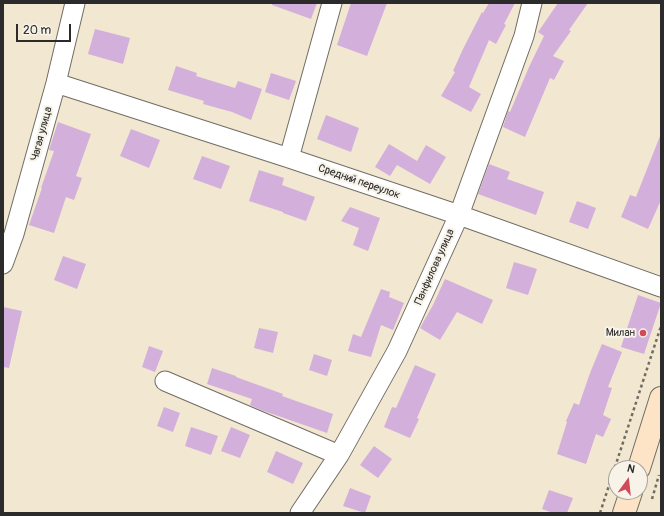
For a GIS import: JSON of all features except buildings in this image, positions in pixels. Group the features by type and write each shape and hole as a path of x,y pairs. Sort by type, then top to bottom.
{"main road":[{"path":"642,460 661,398"},
{"path":"624,513 628,500"}],"street":[{"name":"Чагая улица","path":"3,264 14,234 56,83 75,3"},
{"path":"289,158 332,3"},
{"name":"Панфилова улица","path":"300,513 339,455 398,351 459,215 524,36 532,3"},
{"name":"Средний переулок","path":"56,83 289,158 459,215 661,287"},
{"path":"165,381 339,455"}],"path":[{"path":"600,513 661,326"},
{"path":"649,506 661,470"}],"place":[{"name":"Милан","path":"643,333"}]}
